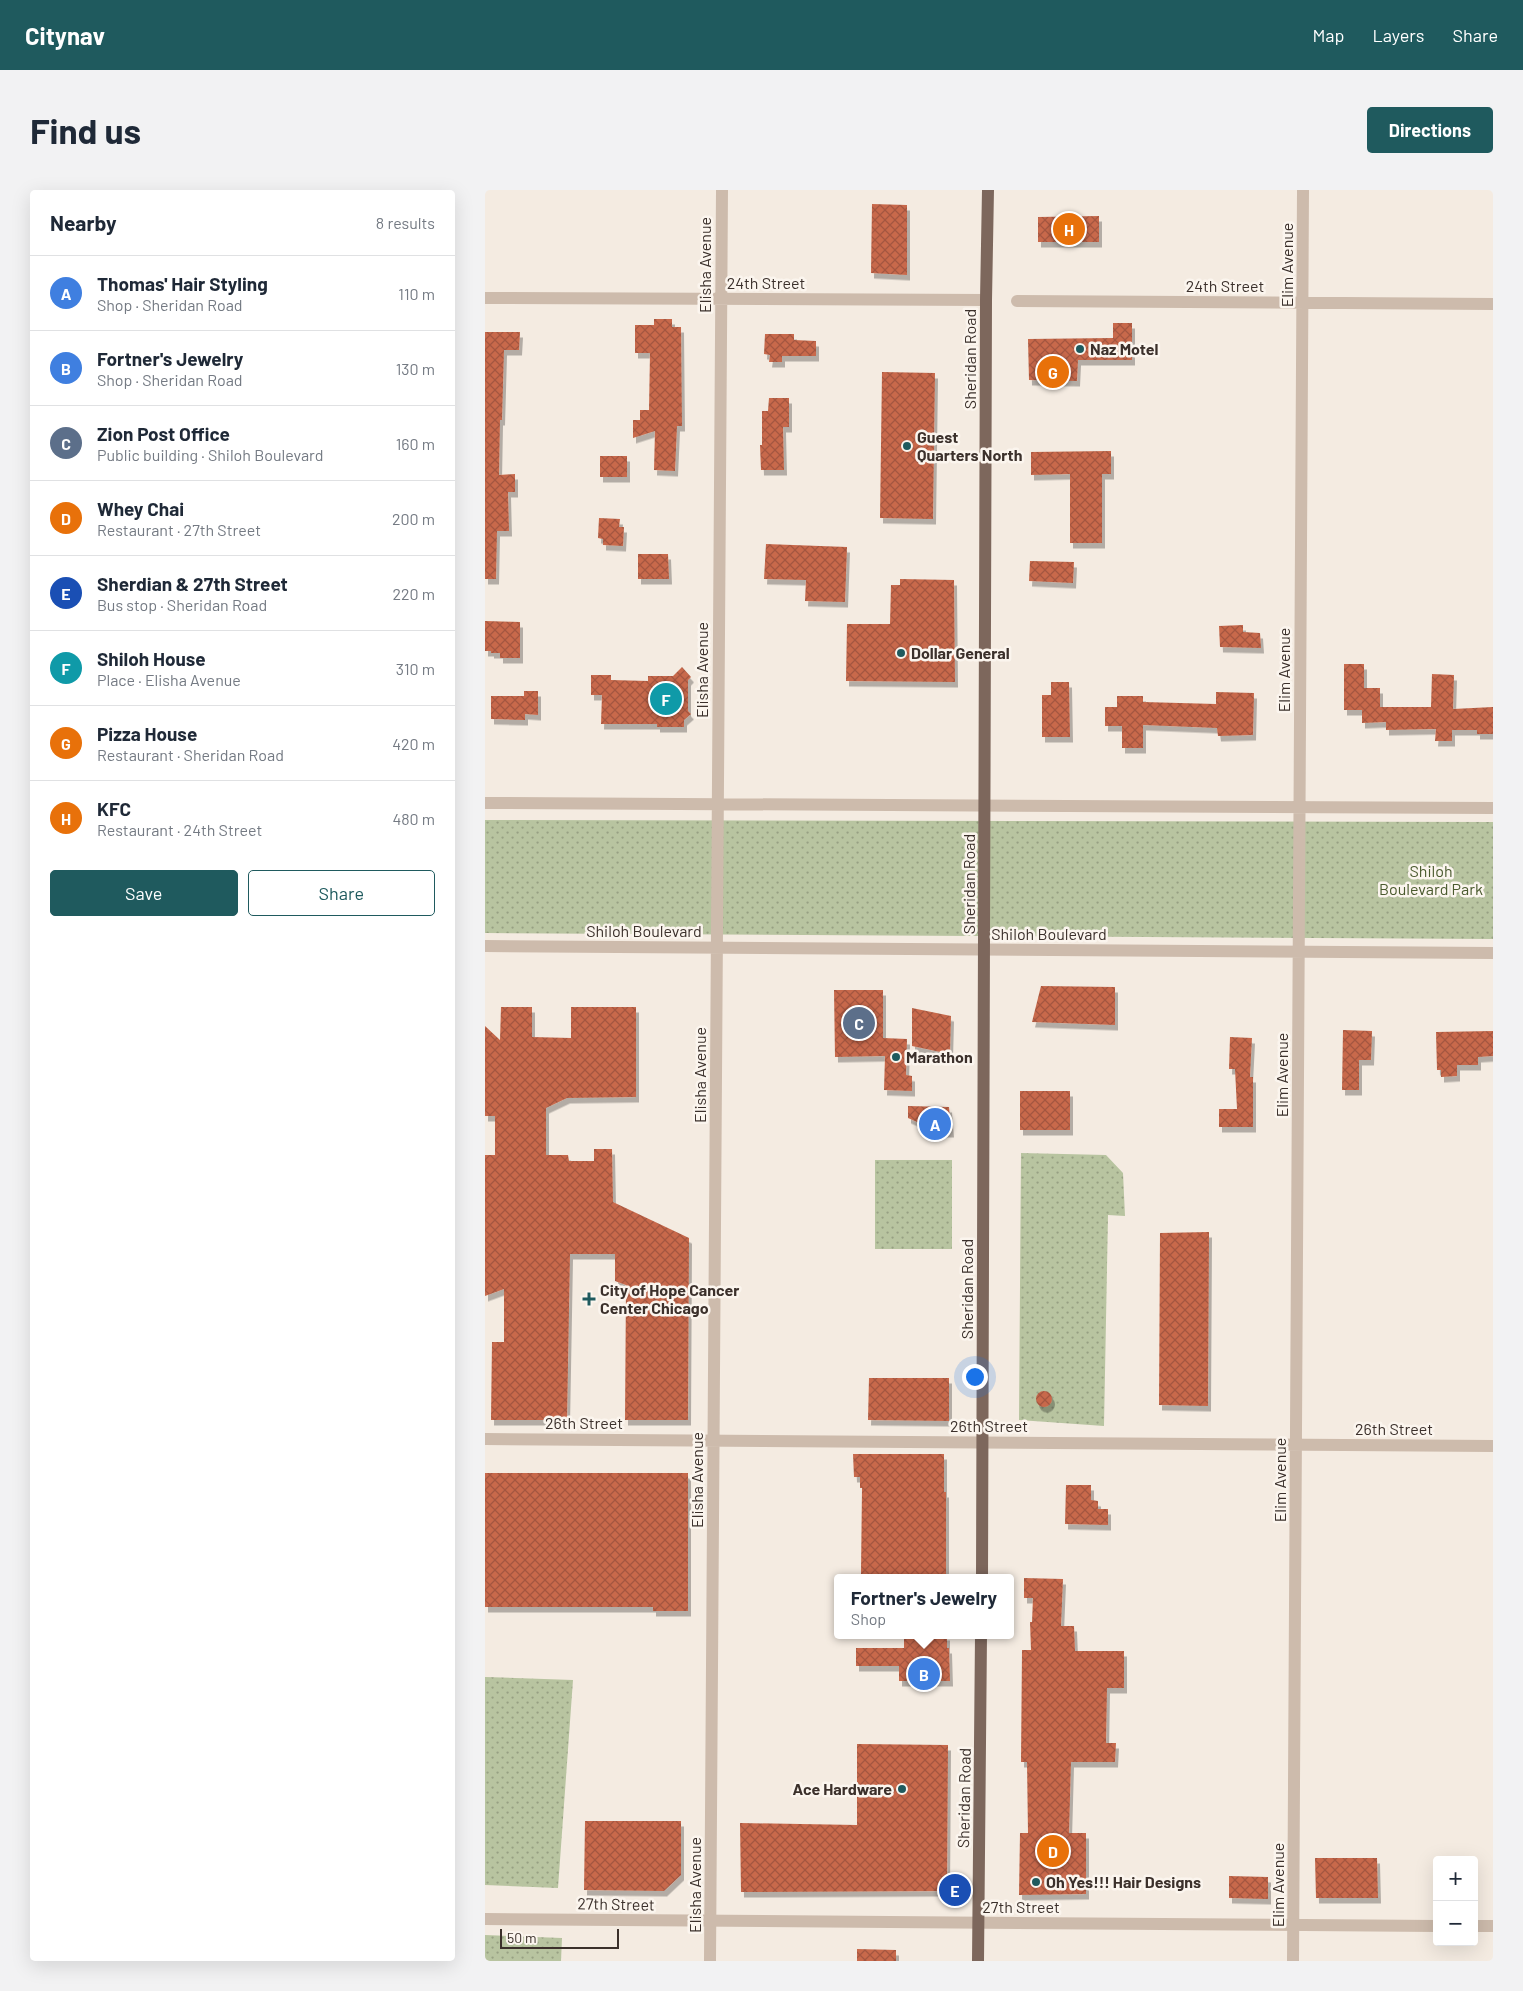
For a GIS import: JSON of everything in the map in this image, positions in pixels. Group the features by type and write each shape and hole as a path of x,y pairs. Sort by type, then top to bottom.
{"main road":[{"name":"Sheridan Road","path":"982,1574 986,300 988,190"},
{"name":"Sheridan Road","path":"979,1961 981,1639"}],"street":[{"name":"Elisha Avenue","path":"710,1961 722,190"},
{"name":"Elim Avenue","path":"1293,1961 1303,190"},
{"name":"24th Street","path":"485,298 986,300"},
{"name":"24th Street","path":"1017,301 1493,304"},
{"path":"485,803 1493,808"},
{"name":"Shiloh Boulevard","path":"485,946 1493,953"},
{"name":"26th Street","path":"485,1439 1493,1446"},
{"name":"27th Street","path":"485,1919 1433,1926"},
{"path":"1478,1926 1493,1926"}],"green space":[{"name":"Shiloh Boulevard Park","path":"485,820 1493,822 1493,939 485,933"},
{"path":"1021,1153 1106,1155 1123,1173 1125,1216 1108,1215 1104,1426 1019,1420"},
{"path":"875,1160 952,1160 952,1249 875,1249"},
{"path":"485,1677 573,1680 558,1888 485,1885"},
{"path":"485,1935 562,1938 561,1961 485,1961"}],"building":[{"path":"872,204 907,205 907,275 871,273"},
{"path":"1099,216 1099,242 1038,242 1038,217"},
{"path":"654,319 672,319 672,327 681,327 682,426 677,426 675,471 654,470 655,431 633,438 633,420 640,420 640,410 649,410 650,353 635,353 635,325 654,325"},
{"name":"Naz Motel","path":"1113,323 1132,323 1132,360 1078,360 1077,381 1029,380 1028,339 1113,338"},
{"path":"485,332 520,332 519,350 504,350 499,475 515,474 515,492 508,492 509,531 497,531 496,579 485,579"},
{"path":"765,334 794,334 794,340 816,341 816,356 782,356 782,362 769,362 770,355 764,354"},
{"name":"Guest Quarters North","path":"882,372 935,373 933,519 880,518"},
{"path":"769,398 789,398 789,427 783,427 784,470 761,470 762,411 768,411"},
{"path":"1111,451 1111,474 1102,474 1102,543 1070,543 1070,474 1031,475 1031,452"},
{"path":"600,456 627,456 627,477 600,477"},
{"path":"599,518 620,519 619,527 624,527 623,546 603,545 603,539 598,538"},
{"path":"766,544 847,547 845,602 805,601 806,580 764,579"},
{"path":"638,554 668,554 669,579 638,579"},
{"path":"1030,561 1074,562 1073,583 1029,581"},
{"name":"Dollar General","path":"900,579 954,580 955,682 846,681 847,624 890,624 891,585 900,585"},
{"path":"485,621 520,622 520,658 500,658 500,653 485,651"},
{"path":"1243,625 1243,632 1260,633 1261,648 1220,647 1219,626"},
{"path":"1344,664 1364,664 1364,688 1380,688 1380,707 1431,707 1432,674 1454,675 1453,709 1493,707 1493,734 1477,734 1477,730 1452,730 1452,741 1435,741 1436,729 1386,730 1386,722 1362,723 1362,710 1344,710"},
{"path":"682,667 691,677 688,680 688,711 691,714 684,720 684,727 657,727 657,724 601,724 602,695 591,695 591,675 611,675 611,680 648,681 648,676 673,676"},
{"path":"1051,682 1069,682 1070,737 1042,737 1042,695 1051,695"},
{"path":"524,691 538,691 538,715 525,714 525,720 491,719 491,696 524,696"},
{"path":"1216,692 1254,693 1253,735 1218,736 1217,728 1143,725 1143,748 1122,748 1122,726 1105,726 1105,707 1117,707 1117,696 1143,696 1143,702 1216,704"},
{"path":"1041,986 1115,987 1115,1025 1032,1022"},
{"path":"834,990 883,990 883,1038 907,1039 906,1075 912,1076 912,1091 884,1090 885,1056 835,1057"},
{"path":"501,1007 532,1007 532,1037 571,1038 571,1007 636,1007 636,1097 567,1098 546,1108 546,1155 568,1155 569,1161 594,1161 594,1149 612,1149 613,1202 689,1238 688,1420 625,1420 626,1285 615,1281 615,1254 570,1254 567,1420 491,1420 492,1342 504,1342 504,1289 485,1296 485,1155 495,1155 495,1116 485,1116 485,1026 500,1040"},
{"name":"Marathon","path":"912,1008 951,1016 950,1054 912,1046"},
{"path":"1343,1030 1372,1031 1371,1060 1359,1060 1359,1090 1342,1090"},
{"path":"1493,1031 1493,1056 1478,1057 1478,1065 1457,1065 1457,1076 1441,1077 1441,1070 1437,1070 1436,1032"},
{"path":"1230,1037 1252,1038 1250,1077 1253,1077 1253,1127 1219,1127 1219,1109 1237,1109 1235,1069 1229,1069"},
{"path":"1020,1091 1070,1091 1070,1130 1020,1130"},
{"path":"908,1106 949,1107 951,1132 933,1132 933,1129 908,1118"},
{"path":"1209,1232 1208,1406 1159,1405 1160,1233"},
{"path":"869,1378 949,1378 949,1421 868,1420"},
{"path":"1044,1391 1050,1393 1052,1399 1050,1405 1044,1407 1038,1405 1036,1399 1038,1393"},
{"path":"853,1454 944,1454 946,1574 861,1574 862,1488 860,1488 860,1477 854,1477"},
{"path":"485,1473 688,1473 688,1611 653,1611 653,1607 485,1607"},
{"path":"1066,1485 1091,1485 1091,1500 1098,1501 1098,1509 1108,1509 1108,1525 1065,1524"},
{"path":"1024,1578 1063,1579 1061,1626 1074,1626 1075,1651 1124,1651 1124,1688 1107,1688 1106,1743 1116,1743 1115,1762 1071,1762 1069,1833 1086,1833 1086,1894 1019,1895 1020,1833 1028,1833 1027,1762 1021,1762 1022,1650 1031,1650 1030,1622 1032,1622 1033,1598 1024,1598"},
{"path":"904,1639 947,1639 950,1681 899,1681 899,1666 856,1666 856,1648 904,1648"},
{"path":"857,1744 948,1745 947,1891 741,1892 740,1823 857,1825"},
{"path":"585,1821 681,1821 681,1875 664,1891 584,1890"},
{"path":"1315,1858 1377,1858 1378,1898 1316,1898"},
{"path":"1229,1876 1268,1877 1268,1899 1229,1898"},
{"path":"857,1949 896,1950 896,1961 857,1961"}],"place":[{"name":"KFC","path":"1069,229"},
{"name":"Naz Motel","path":"1080,349"},
{"name":"Pizza House","path":"1053,372"},
{"name":"Guest Quarters North","path":"907,446"},
{"name":"Dollar General","path":"901,653"},
{"name":"Shiloh House","path":"666,699"},
{"name":"Zion Post Office","path":"859,1023"},
{"name":"Marathon","path":"896,1057"},
{"name":"Thomas' Hair Styling","path":"935,1124"},
{"name":"City of Hope Cancer Center Chicago","path":"589,1299"},
{"name":"Fortner's Jewelry","path":"924,1674"},
{"name":"Ace Hardware","path":"902,1789"},
{"name":"Whey Chai","path":"1053,1851"},
{"name":"Oh Yes!!! Hair Designs","path":"1036,1882"},
{"name":"Sherdian & 27th Street","path":"955,1890"}]}
